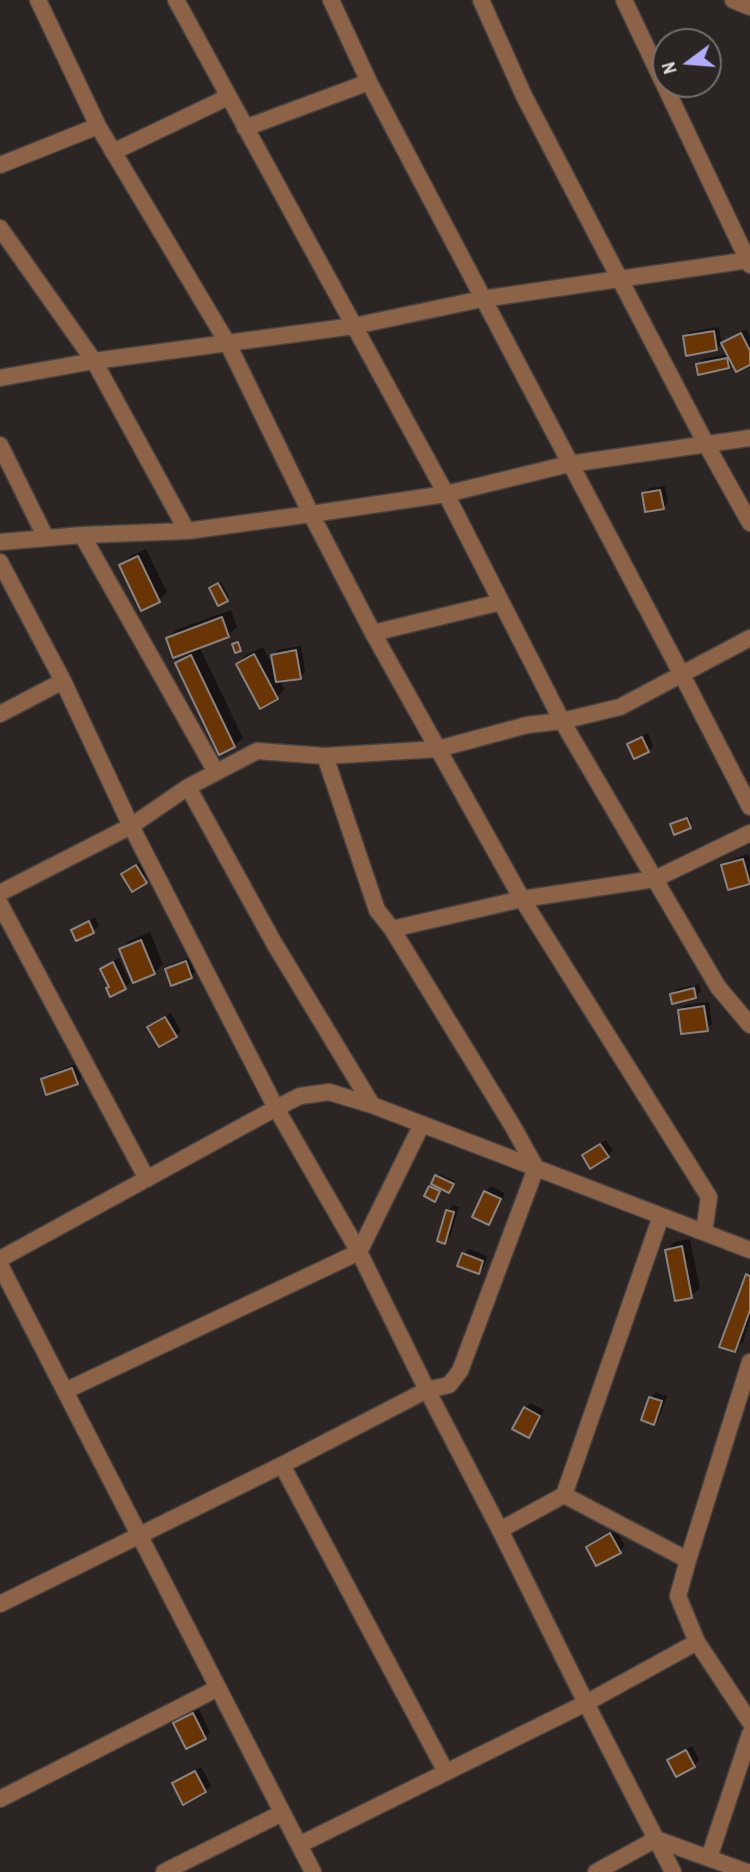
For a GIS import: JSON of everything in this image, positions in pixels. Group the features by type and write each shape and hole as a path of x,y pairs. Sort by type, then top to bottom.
{"street":[{"path":"38,0 98,126 228,344 373,633 522,899 709,1197 704,1233"},
{"path":"176,0 446,494 562,721 719,987 750,1025"},
{"path":"331,0 369,82 750,807"},
{"path":"481,0 524,96 750,523"},
{"path":"0,378 94,361 354,326 482,299 749,262 624,0"},
{"path":"733,0 750,7"},
{"path":"245,128 369,82"},
{"path":"113,152 228,97"},
{"path":"0,165 98,126"},
{"path":"0,228 94,361 187,531"},
{"path":"0,542 82,535 187,531 312,514 446,494 569,464 750,438"},
{"path":"0,445 46,538"},
{"path":"82,535 216,772"},
{"path":"0,562 63,681 131,826 276,1108 359,1252 673,1872"},
{"path":"373,633 501,602"},
{"path":"0,893 131,826 188,787 257,751 324,756 438,749 527,725 562,721 620,707 750,638"},
{"path":"0,713 63,681"},
{"path":"324,756 377,910 392,929 536,1168"},
{"path":"188,787 274,943 372,1105"},
{"path":"392,929 522,899 655,879 750,834"},
{"path":"0,904 147,1179"},
{"path":"0,1259 276,1108 300,1096 329,1092 372,1105 750,1250"},
{"path":"65,1391 359,1252 422,1124"},
{"path":"0,1604 427,1390 449,1385 460,1371 536,1168"},
{"path":"500,1530 564,1495 661,1216"},
{"path":"0,1265 313,1872"},
{"path":"750,1362 678,1596 697,1642 750,1722"},
{"path":"282,1465 446,1772"},
{"path":"564,1495 688,1560"},
{"path":"299,1845 586,1703 697,1642"},
{"path":"0,1799 218,1688"},
{"path":"709,1858 750,1734"},
{"path":"164,1872 282,1813"},
{"path":"596,1872 656,1839 747,1872"}],"building":[{"path":"714,331 717,350 686,356 683,336"},
{"path":"741,333 750,351 750,365 736,372 721,343"},
{"path":"727,358 729,368 698,375 696,364"},
{"path":"660,490 664,509 645,512 642,493"},
{"path":"138,556 160,602 141,611 119,565"},
{"path":"218,583 228,601 218,606 209,588"},
{"path":"222,617 229,637 173,658 166,638"},
{"path":"238,642 241,651 235,653 232,644"},
{"path":"296,650 301,679 276,682 271,655"},
{"path":"254,654 278,699 260,709 236,664"},
{"path":"191,655 235,747 219,755 175,663"},
{"path":"642,737 649,752 634,759 627,744"},
{"path":"687,818 691,828 674,835 670,824"},
{"path":"743,859 750,884 728,890 721,865"},
{"path":"136,865 147,883 132,892 121,874"},
{"path":"89,921 94,933 76,941 71,930"},
{"path":"141,940 155,974 133,983 119,949"},
{"path":"186,961 192,978 171,986 165,969"},
{"path":"113,962 126,989 110,997 106,988 109,987 100,969"},
{"path":"694,988 696,998 672,1004 670,994"},
{"path":"704,1006 708,1031 681,1034 678,1010"},
{"path":"165,1017 177,1037 159,1047 147,1027"},
{"path":"72,1068 78,1084 46,1095 41,1079"},
{"path":"600,1144 609,1157 590,1169 582,1155"},
{"path":"435,1175 454,1184 449,1193 431,1184"},
{"path":"429,1186 440,1191 435,1202 424,1196"},
{"path":"484,1191 501,1199 489,1225 472,1217"},
{"path":"446,1210 454,1212 445,1244 437,1241"},
{"path":"682,1246 692,1298 675,1301 665,1250"},
{"path":"462,1253 483,1261 479,1274 457,1266"},
{"path":"746,1274 750,1276 750,1310 735,1352 719,1347"},
{"path":"649,1397 662,1401 654,1425 641,1420"},
{"path":"524,1407 540,1416 529,1438 512,1429"},
{"path":"610,1533 621,1553 596,1566 586,1547"},
{"path":"193,1713 206,1739 186,1749 173,1723"},
{"path":"686,1750 695,1767 676,1777 667,1760"},
{"path":"195,1771 206,1792 183,1805 172,1783"}]}
